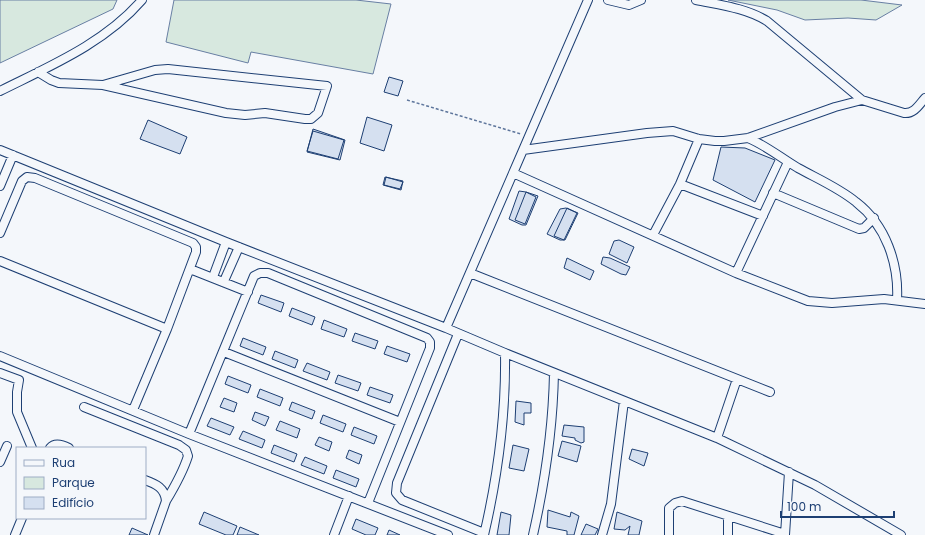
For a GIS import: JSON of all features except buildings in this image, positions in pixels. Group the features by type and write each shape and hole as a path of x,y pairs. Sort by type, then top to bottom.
{"street":[{"path":"0,91 88,45 124,19 142,0"},
{"path":"446,328 588,0"},
{"path":"608,0 629,5 641,0"},
{"path":"696,0 743,10 760,16 862,100 909,114 915,110 925,98"},
{"path":"38,72 59,83 103,85 226,113 245,115 265,113 305,119 311,119 318,113 327,86 168,69 155,70 103,85"},
{"path":"522,150 673,131 699,139 724,141 748,138 835,107 862,100"},
{"path":"748,138 763,144 788,162 844,194 858,203 874,218 886,240 893,258 897,279 897,300"},
{"path":"653,236 680,184 699,139"},
{"path":"0,150 717,438 815,485 901,535"},
{"path":"0,186 13,155"},
{"path":"736,273 788,162"},
{"path":"513,173 736,273 808,300 832,303 884,299 925,304"},
{"path":"0,233 22,181 27,177 35,178 193,243 196,247 196,252 190,269 133,410"},
{"path":"680,184 763,216"},
{"path":"773,194 859,229 864,228 874,218"},
{"path":"213,277 226,242"},
{"path":"224,281 239,247"},
{"path":"0,261 167,328"},
{"path":"190,269 224,281 248,292"},
{"path":"189,434 254,276 260,273 268,273 427,338 430,342 430,348 368,503"},
{"path":"470,273 770,392"},
{"path":"458,334 397,483 396,493 402,500 484,534 501,442 505,353"},
{"path":"224,352 400,422"},
{"path":"0,356 189,434 448,535"},
{"path":"0,373 19,380 17,392 17,412 32,447"},
{"path":"534,535 552,422 554,373"},
{"path":"717,438 737,379"},
{"path":"602,535 611,504 624,401"},
{"path":"84,406 179,445 186,450 188,456 185,464 166,501 154,535"},
{"path":"51,447 59,444 66,447"},
{"path":"0,462 6,446"},
{"path":"669,535 669,508 675,503 682,501 785,534 789,472"},
{"path":"146,480 157,485 163,490 166,501"},
{"path":"334,535 349,496"},
{"path":"728,516 728,535"},
{"path":"15,535 22,519"}],"path":[{"path":"407,100 528,137"}],"green space":[{"path":"0,0 117,0 113,9 0,63"},
{"path":"174,0 356,0 391,4 373,74 251,52 248,63 166,42"},
{"path":"728,0 861,0 902,5 876,20 848,18 805,20 777,10"}]}
